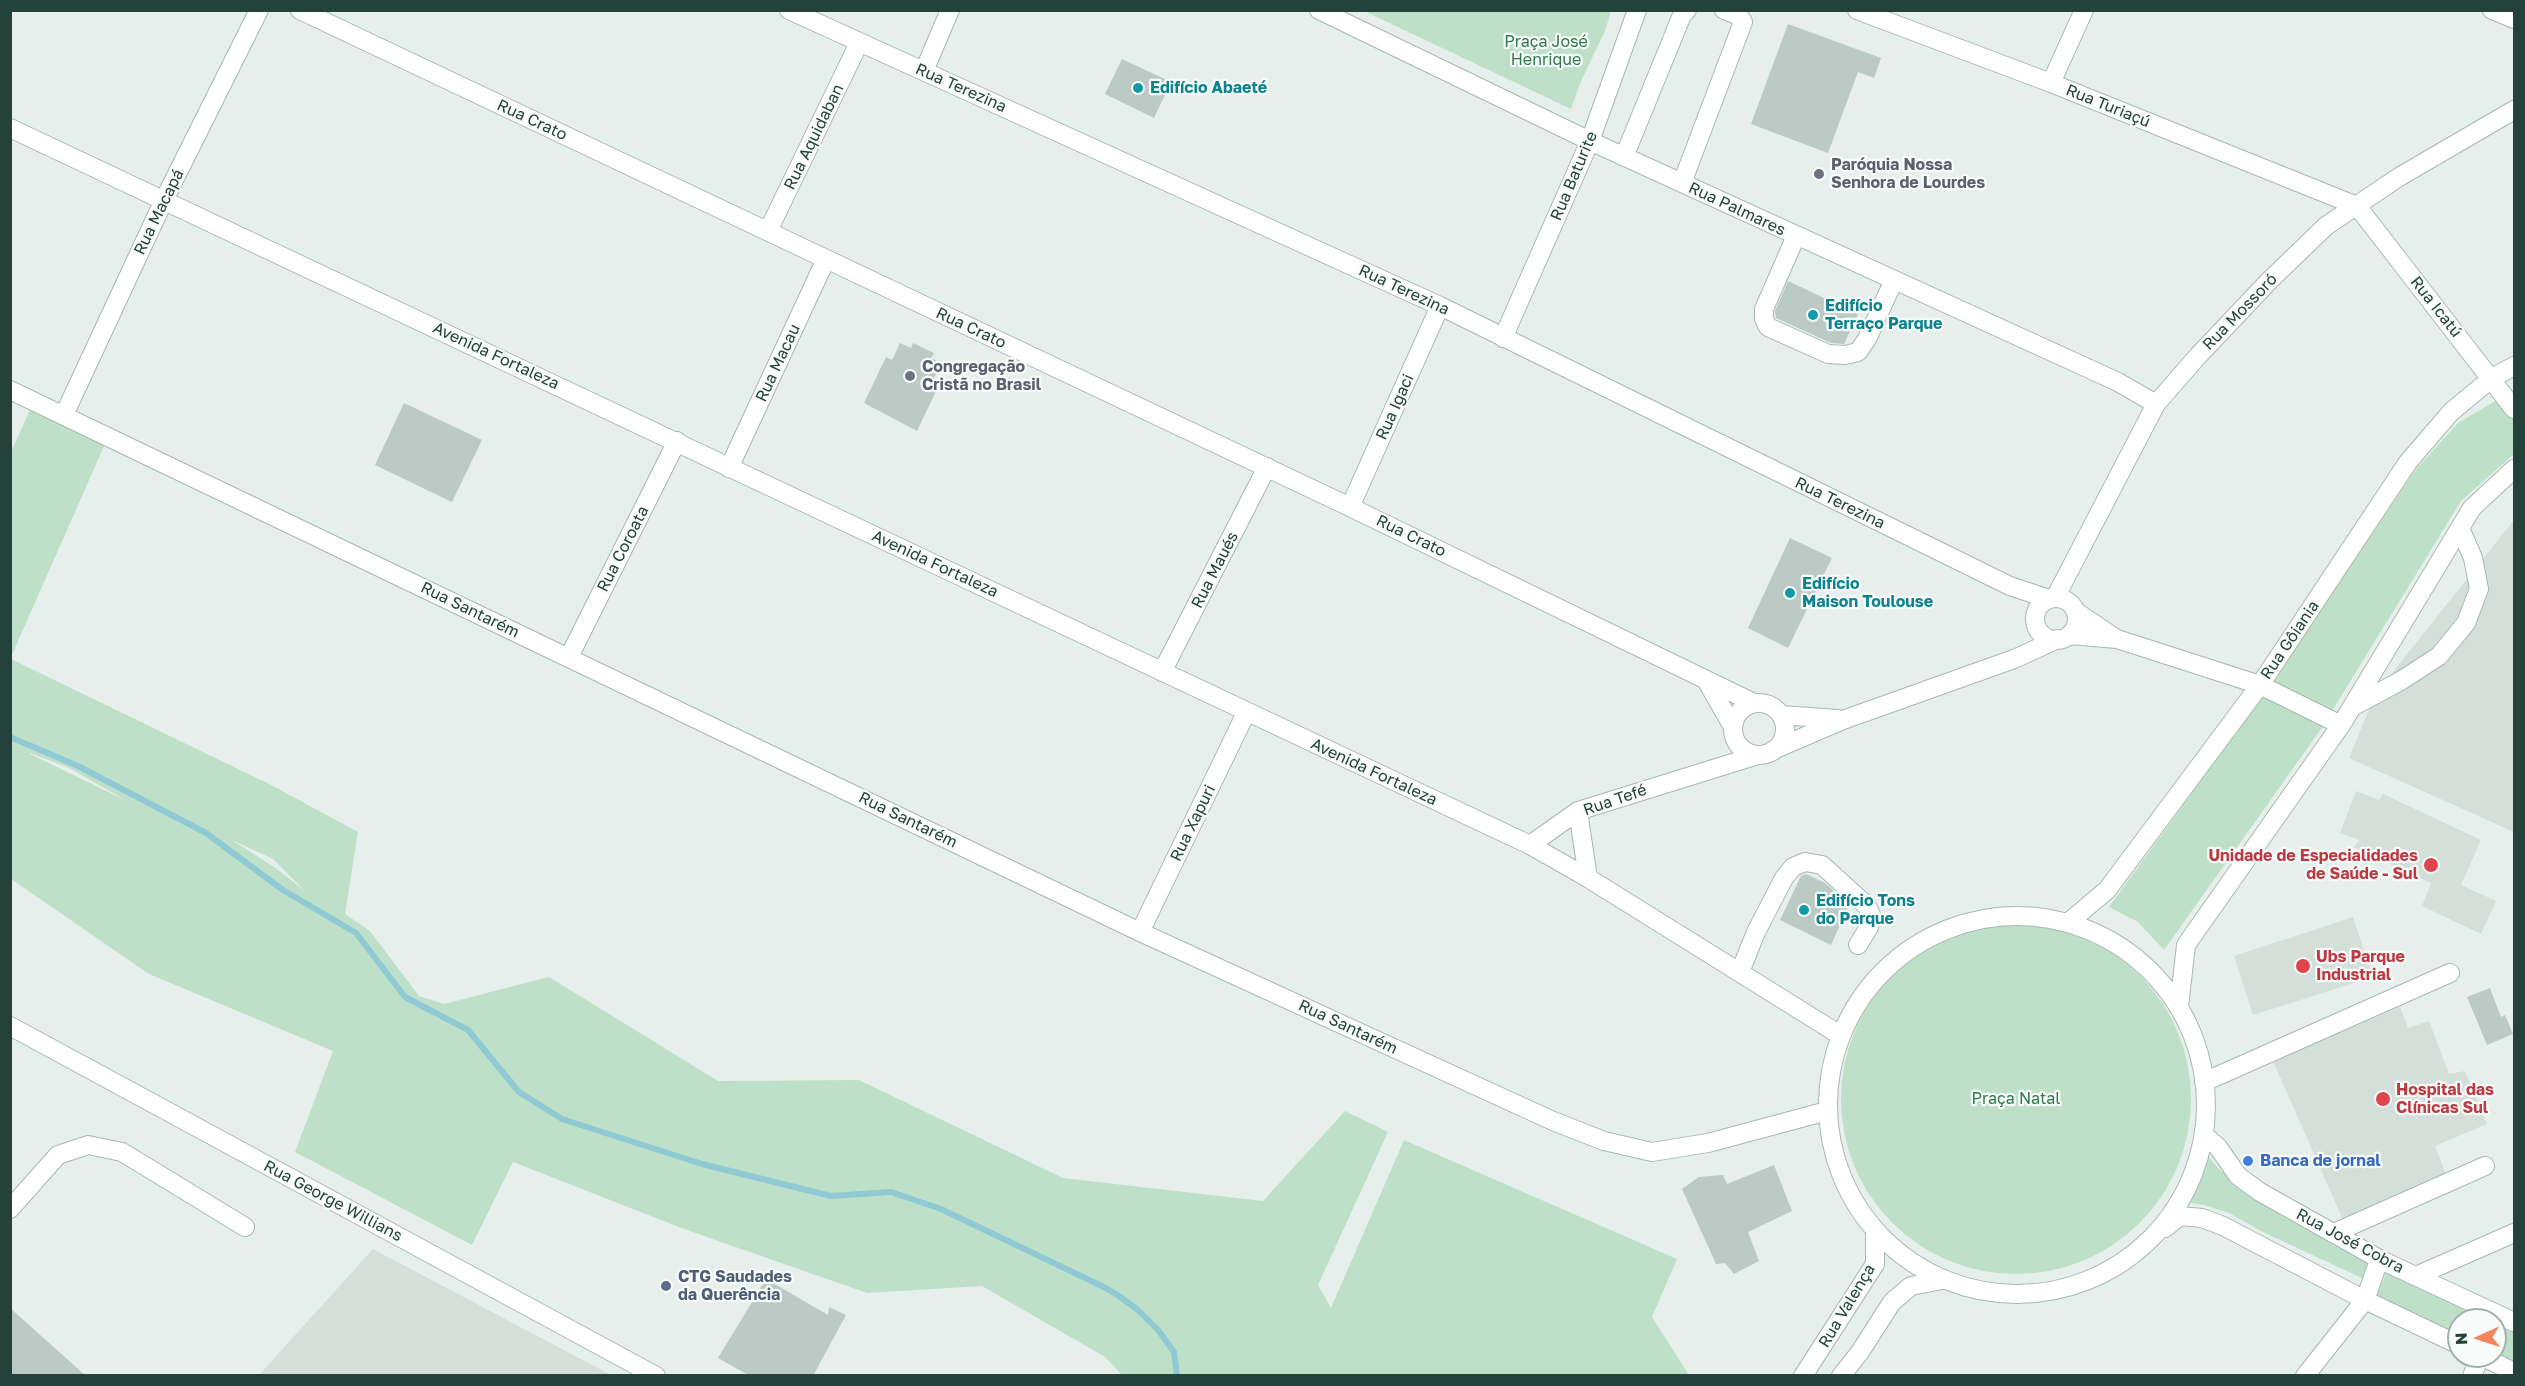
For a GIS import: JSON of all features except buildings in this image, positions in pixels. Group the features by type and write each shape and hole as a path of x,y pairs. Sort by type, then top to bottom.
{"street":[{"name":"Rua Macapá","path":"64,416 164,200 259,10"},
{"name":"Rua Crato","path":"300,10 1267,467 1754,704"},
{"name":"Rua Terezina","path":"789,10 1440,306 2010,586 2052,598"},
{"path":"924,71 950,10"},
{"name":"Rua Palmares","path":"1319,10 1624,157 2118,382 2156,404"},
{"name":"Rua Baturite","path":"1503,338 1590,141 1637,10"},
{"path":"1624,157 1682,15 1687,10"},
{"path":"1682,183 1743,22 1739,16 1724,10"},
{"name":"Rua Turiaçú","path":"1857,10 2051,83 2356,206"},
{"path":"2051,83 2084,10"},
{"path":"2492,10 2514,19"},
{"name":"Rua Aquidaban","path":"768,231 859,43"},
{"name":"Rua Mossoró","path":"2052,598 2156,404 2197,357 2269,281 2326,226 2399,177 2514,110"},
{"name":"Avenida Fortaleza","path":"10,128 1530,845 1588,878 1840,1035"},
{"name":"Rua Icatú","path":"2356,206 2514,409"},
{"path":"1796,236 1764,309 1764,319 1768,327 1828,354 1845,356 1858,352 1867,339 1894,280"},
{"name":"Rua Macau","path":"729,468 826,259"},
{"name":"Rua Igaci","path":"1350,507 1440,306"},
{"name":"Rua Gôiania","path":"2069,922 2107,890 2260,685 2408,462 2451,412 2492,378 2514,366"},
{"name":"Rua Santarém","path":"10,390 1140,932 1552,1121 1604,1141 1652,1152 1675,1150 1827,1111"},
{"name":"Rua Coroata","path":"569,657 677,441"},
{"name":"Rua Maués","path":"1162,672 1267,467"},
{"path":"2179,1006 2186,945 2341,725 2472,508 2514,469"},
{"path":"2352,707 2402,680 2439,656 2466,623 2479,589 2473,558 2460,528"},
{"name":"Rua Terezina","path":"2010,586 2036,623"},
{"path":"2013,659 2036,623 2039,606 2052,598 2067,602 2075,611 2117,639"},
{"path":"2064,637 2076,624 2075,611"},
{"path":"2036,623 2046,637 2117,639 2260,685 2341,725"},
{"name":"Rua Tefé","path":"1530,845 1578,811 1707,769 1766,753 1842,720 2013,659 2064,637"},
{"path":"1706,680 1733,732 1743,750 1766,753 1783,738 1784,723 1780,715 1769,705 1754,704 1739,712 1733,732 1707,769"},
{"name":"Rua Xapuri","path":"1140,932 1246,713"},
{"name":"Rua Tefé","path":"1780,715 1842,720"},
{"path":"1578,811 1588,878"},
{"path":"1740,972 1756,932 1784,878 1793,867 1805,862 1822,865 1867,906 1871,915 1869,927 1858,945"},
{"path":"2150,1241 2180,1201 2193,1174 2204,1135 2206,1091 2197,1047 2179,1006 2150,969 2112,940 2069,922 2014,914 1959,923 1918,943 1909,948 1868,986 1840,1035 1827,1111 1833,1155 1850,1197 1875,1233 1906,1260 1942,1280 1985,1293 2030,1295 2074,1287 2115,1268 2150,1241 2180,1216 2202,1218 2223,1226 2365,1300 2447,1339"},
{"path":"2204,1082 2450,973"},
{"name":"Rua George Willians","path":"10,1026 656,1376"},
{"name":"Rua José Cobra","path":"2204,1135 2218,1147 2238,1176 2260,1192 2381,1260 2514,1322"},
{"path":"10,1209 58,1155 88,1145 122,1152 244,1227"},
{"path":"2334,1233 2485,1166"},
{"name":"Rua Valença","path":"1803,1376 1863,1286 1875,1264 1875,1233"},
{"path":"2416,1276 2514,1233"},
{"path":"2305,1376 2365,1300 2381,1260"},
{"name":"Rua Valença","path":"1841,1376 1860,1352 1892,1302 1911,1286 1942,1280"}],"shaded area":[{"path":"2514,520 2514,832 2349,758 2376,693"},
{"name":"Unidade de Especialidades de Saúde - Sul","path":"2356,791 2379,800 2383,794 2481,840 2461,885 2496,901 2481,934 2422,906 2431,883 2354,847 2359,840 2340,833"},
{"name":"Ubs Parque Industrial","path":"2353,917 2373,977 2253,1015 2234,956"},
{"name":"Hospital das Clínicas Sul","path":"2400,1007 2408,1028 2429,1021 2449,1074 2465,1071 2487,1124 2435,1146 2446,1175 2344,1222 2273,1061"},
{"path":"373,1249 611,1375 259,1375"}],"green space":[{"name":"Praça José Henrique","path":"1611,10 1605,31 1581,81 1571,109 1364,11"},
{"path":"2514,390 2514,454 2461,501 2321,729 2164,950 2138,922 2109,907 2260,699 2416,469 2458,423"},
{"path":"34,401 105,444 11,657 11,452"},
{"path":"11,659 271,785 358,832 345,914 370,931 419,996 444,1004 549,977 718,1081 859,1080 1063,1178 1263,1201 1345,1111 1388,1132 1318,1285 1331,1308 1404,1140 1677,1259 1652,1317 1689,1375 1122,1375 1105,1357 982,1286 867,1293 684,1229 513,1162 472,1245 295,1152 333,1051 149,974 11,879","holes":["30,754 69,768 127,801","232,840 273,859 304,890 274,867"]},
{"name":"Praça Natal","path":"2016,924 2050,927 2083,937 2113,953 2140,975 2162,1002 2178,1032 2188,1065 2191,1099 2188,1133 2178,1166 2162,1196 2140,1223 2113,1245 2083,1261 2050,1271 2016,1274 1982,1271 1949,1261 1919,1245 1892,1223 1870,1196 1854,1166 1844,1133 1841,1099 1844,1065 1854,1032 1870,1002 1892,975 1919,953 1949,937 1982,927"},
{"path":"2207,1155 2219,1169 2298,1217 2375,1258 2364,1279 2263,1232 2229,1213 2204,1205 2184,1202 2200,1178"},
{"path":"2387,1271 2467,1308 2447,1308 2447,1330 2376,1297"},
{"path":"2507,1327 2514,1330 2514,1362 2507,1359"}],"waterway":[{"path":"10,737 78,766 206,833 283,890 356,933 405,997 468,1030 519,1092 562,1119 702,1164 831,1196 891,1192 941,1209 1119,1296 1138,1310 1158,1330 1174,1352 1177,1376"}],"place":[{"name":"Edifício Abaeté","path":"1138,88"},
{"name":"Paróquia Nossa Senhora de Lourdes","path":"1819,174"},
{"name":"Edifício Terraço Parque","path":"1813,315"},
{"name":"Congregação Cristã no Brasil","path":"910,376"},
{"name":"Edifício Maison Toulouse","path":"1790,593"},
{"name":"Unidade de Especialidades de Saúde - Sul","path":"2431,865"},
{"name":"Edifício Tons do Parque","path":"1804,910"},
{"name":"Ubs Parque Industrial","path":"2303,966"},
{"name":"Hospital das Clínicas Sul","path":"2383,1099"},
{"name":"Banca de jornal","path":"2248,1161"},
{"name":"CTG Saudades da Querência","path":"666,1286"}]}
